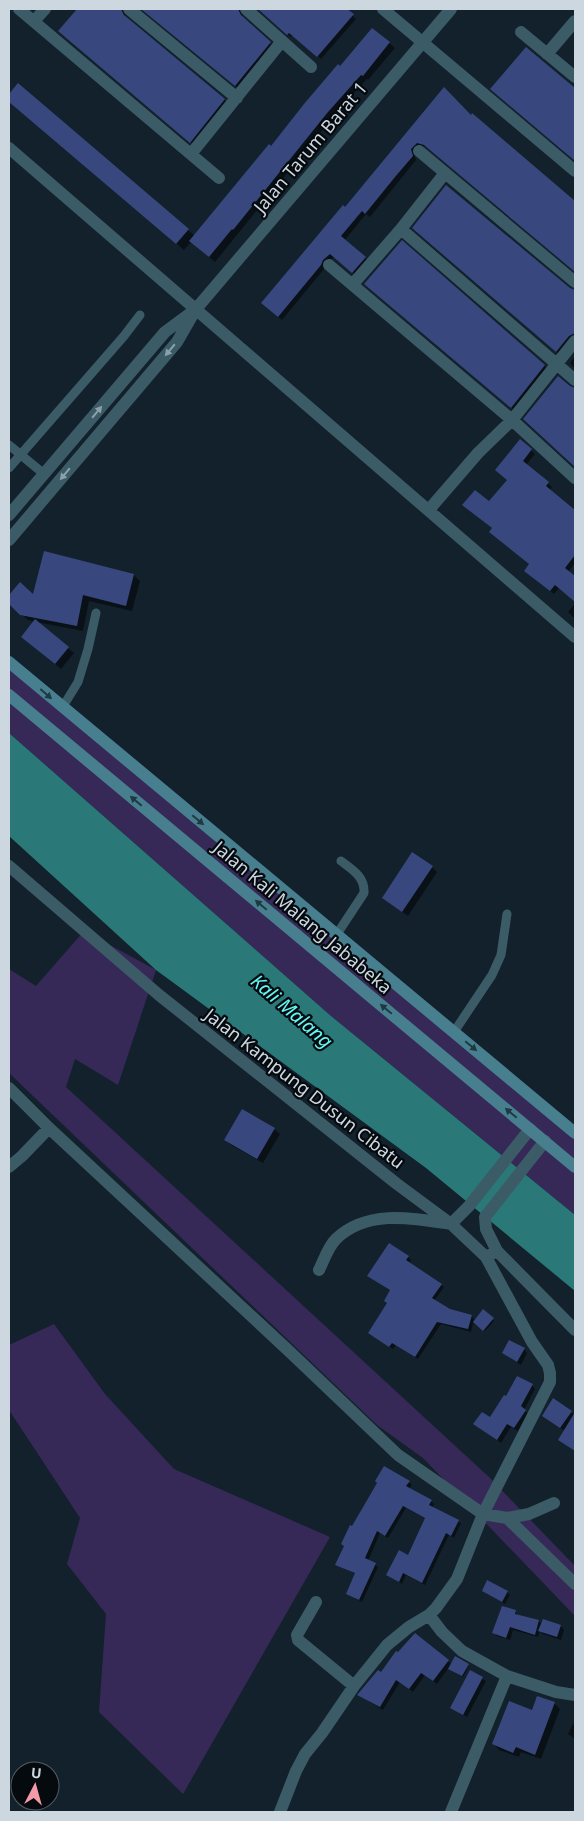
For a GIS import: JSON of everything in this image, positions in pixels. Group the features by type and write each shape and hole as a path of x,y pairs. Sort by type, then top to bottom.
{"main road":[{"name":"Jalan Kali Malang Jababeka","path":"9,662 575,1133"},
{"name":"Jalan Kali Malang Jababeka","path":"9,695 575,1166"}],"street":[{"path":"19,9 219,178"},
{"path":"34,21 45,9"},
{"path":"129,9 237,98"},
{"path":"246,9 311,67"},
{"path":"383,9 575,172"},
{"name":"Jalan Tarum Barat 1","path":"9,540 177,342 196,309 451,9"},
{"path":"547,54 575,21"},
{"path":"521,32 575,77"},
{"path":"191,154 282,41"},
{"path":"9,148 575,637"},
{"path":"419,151 575,282"},
{"path":"353,284 445,173"},
{"path":"401,228 575,380"},
{"path":"329,264 512,420 575,478"},
{"name":"Jalan Tarum Barat 1","path":"9,515 165,332 196,309"},
{"path":"430,511 433,505 478,453 512,420 575,341"},
{"name":"Jalan Kampung Dusun Cibatu","path":"9,866 159,995 397,1184 491,1254 575,1330"},
{"path":"9,1088 48,1128 398,1454 483,1514 507,1518 529,1514 554,1503"},
{"path":"9,1167 48,1128"},
{"path":"319,1270 335,1240 353,1227 395,1217 410,1217 451,1224 469,1206 530,1129"},
{"path":"280,1812 296,1771 305,1754 322,1733 354,1686 388,1645 409,1627 429,1615 443,1601 457,1579 483,1514 550,1382 548,1365 532,1342 491,1254 485,1217 545,1141"},
{"path":"507,1518 575,1584"},
{"path":"316,1602 297,1635 298,1640 354,1686"},
{"path":"429,1615 442,1632 462,1651 507,1676 556,1692 575,1695"},
{"path":"451,1812 507,1676"}],"lane":[{"path":"9,468 124,336 140,315"},
{"path":"9,445 44,474"},
{"path":"62,708 78,682 96,613"},
{"path":"337,934 364,892 365,885 358,874 342,862"},
{"path":"454,1032 492,975 501,955 507,914"}],"shaded area":[{"path":"9,661 575,1133 575,1215 331,1016 9,733"},
{"path":"84,931 156,970 118,1085 75,1059 66,1087 489,1477 575,1566 575,1616 423,1458 377,1425 9,1073 9,969 36,986"},
{"path":"54,1324 105,1394 174,1469 330,1537 183,1794 99,1712 106,1614 67,1564 80,1518 9,1410 9,1345"}],"water":[{"name":"Kali Malang","path":"9,733 331,1016 575,1215 575,1291 426,1168 156,970 9,836"}],"building":[{"path":"77,9 121,9 124,15 225,99 190,143 58,31"},
{"path":"141,9 238,9 241,15 271,42 235,86"},
{"path":"258,9 347,9 354,14 317,57 289,33 287,35"},
{"path":"372,28 390,42 363,76 361,75 328,112 209,257 189,241 269,144 271,146 338,64 340,66"},
{"path":"526,47 575,88 575,161 490,89"},
{"path":"18,83 189,229 176,244 9,102 9,94"},
{"path":"444,87 471,115 472,113 575,201 575,272 424,145 417,143 411,149 413,156 365,214 362,211 341,236 366,257 352,273 330,254 323,260 321,265 278,317 261,303 343,205 345,207"},
{"path":"446,185 570,288 575,290 575,333 569,336 556,352 412,228"},
{"path":"402,240 545,365 511,408 364,284"},
{"path":"558,376 575,388 575,467 523,419"},
{"path":"520,439 532,449 523,461 549,482 546,486 575,510 575,555 565,568 575,576 575,602 555,585 550,591 524,571 529,564 489,532 492,528 462,505 475,490 489,501 507,480 495,470"},
{"path":"44,551 134,574 126,606 83,595 77,626 20,615 9,604 9,595 20,582 33,594"},
{"path":"35,619 69,647 55,664 21,637"},
{"path":"412,852 433,866 402,912 382,898"},
{"path":"242,1109 275,1128 257,1159 224,1140"},
{"path":"389,1243 409,1256 406,1260 442,1284 432,1298 450,1309 472,1315 468,1329 437,1322 415,1357 392,1343 389,1347 368,1333 387,1303 384,1301 390,1290 367,1276"},
{"path":"483,1309 494,1318 483,1331 473,1322"},
{"path":"509,1340 525,1348 517,1362 502,1353"},
{"path":"517,1376 533,1384 521,1406 526,1410 514,1428 507,1424 497,1440 473,1424 482,1412 490,1417 504,1395 506,1396"},
{"path":"553,1398 572,1411 560,1428 542,1416"},
{"path":"575,1412 575,1451 558,1440"},
{"path":"384,1466 410,1481 406,1486 432,1500 429,1505 459,1520 451,1536 446,1533 422,1583 403,1573 399,1582 386,1575 399,1550 408,1555 425,1518 403,1506 385,1536 377,1531 365,1558 376,1563 359,1600 346,1594 355,1573 335,1565 344,1546 341,1544 350,1525 352,1526 377,1483 375,1481"},
{"path":"487,1580 508,1591 502,1602 482,1591"},
{"path":"502,1606 516,1610 515,1614 539,1620 535,1635 510,1627 506,1638 492,1633"},
{"path":"543,1619 561,1625 557,1637 538,1631"},
{"path":"415,1633 449,1660 433,1681 421,1673 409,1689 396,1680 380,1707 357,1695 378,1670 381,1672 396,1651 398,1652"},
{"path":"455,1656 469,1664 462,1676 448,1669"},
{"path":"470,1670 483,1677 463,1715 450,1708"},
{"path":"537,1696 555,1702 535,1755 516,1747 513,1753 492,1744 509,1701 532,1710"}]}
